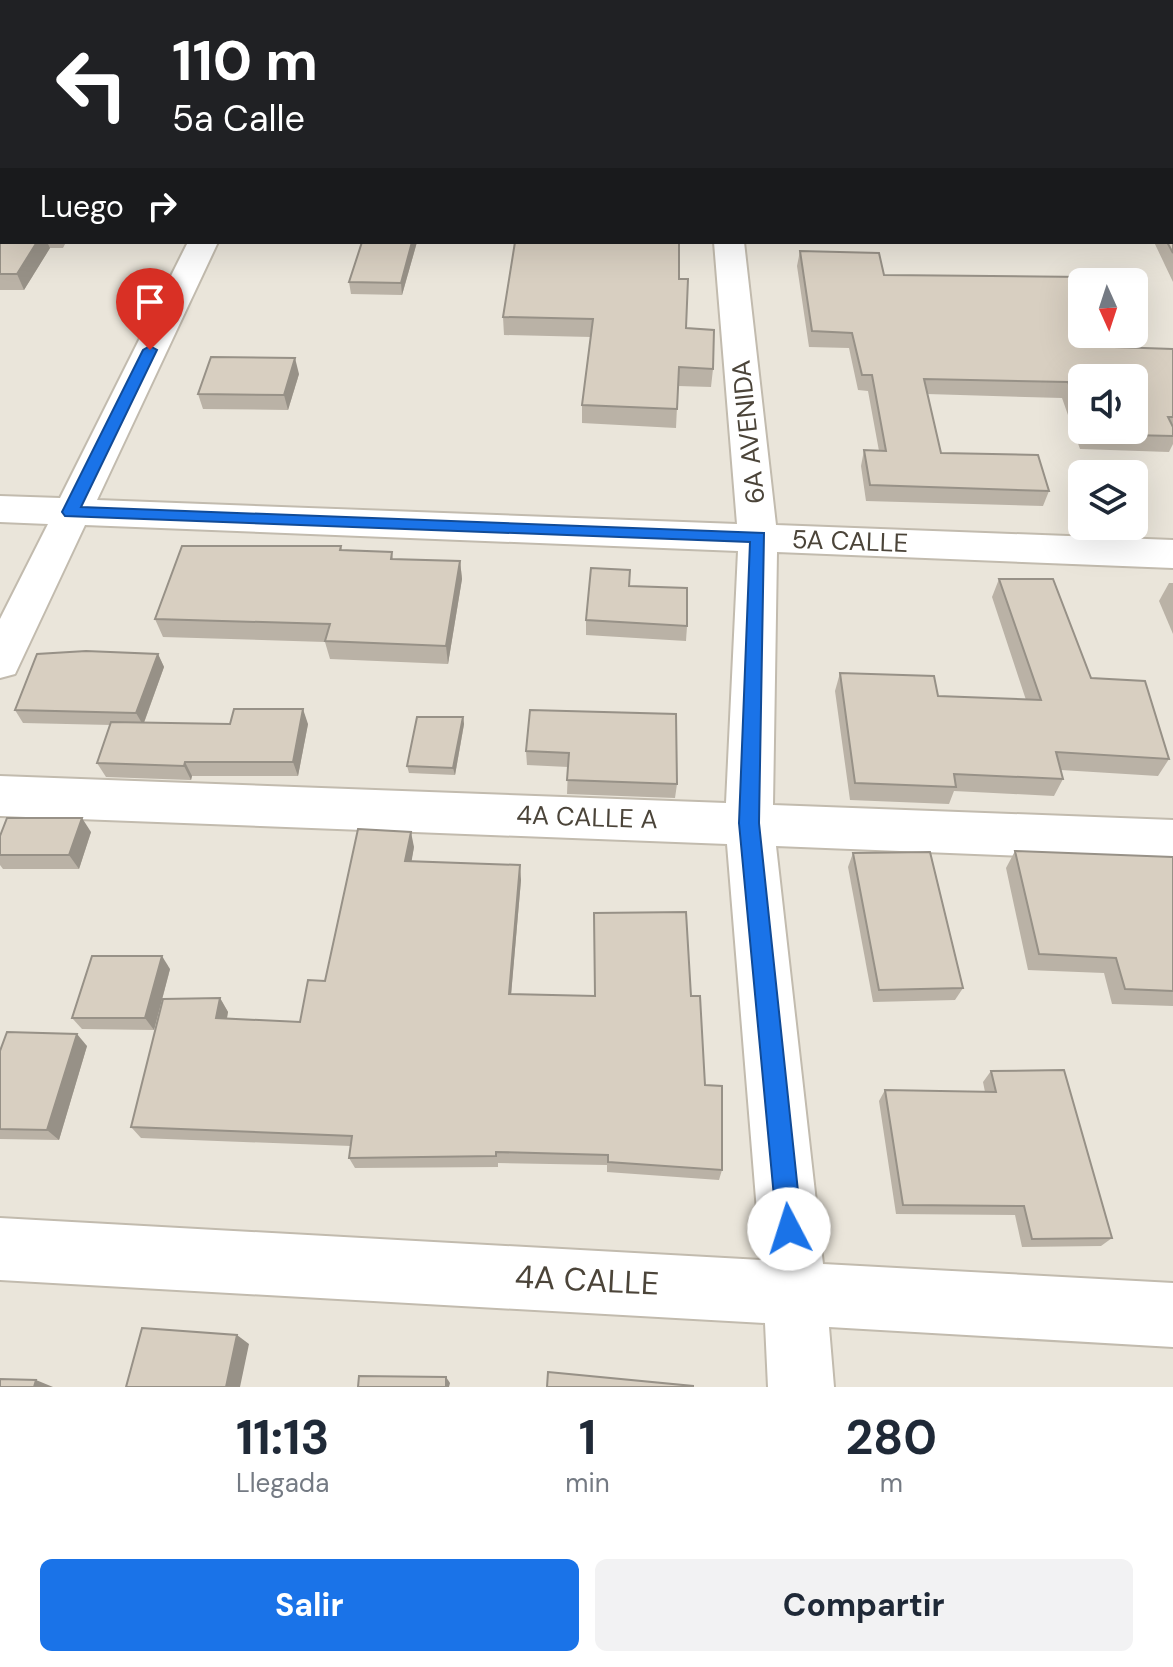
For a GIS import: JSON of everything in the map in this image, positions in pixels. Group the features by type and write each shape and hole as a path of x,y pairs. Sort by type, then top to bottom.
{"street":[{"path":"0,662 202,244"},
{"name":"6A AVENIDA","path":"729,244 758,537 749,823 795,1291 801,1387"},
{"name":"5A CALLE","path":"0,509 1173,554"},
{"name":"4A CALLE A","path":"0,796 1173,841"},
{"name":"4A CALLE","path":"0,1249 795,1291 1173,1315"}],"shaded area":[{"path":"0,244 1173,244 1173,1387 0,1387"}],"building":[{"path":"0,244 36,244 17,274 0,274"},
{"path":"361,244 411,244 401,283 349,282"},
{"path":"515,244 679,244 679,279 688,279 686,328 714,330 713,369 679,367 677,409 582,405 593,319 503,317"},
{"path":"800,251 879,253 884,275 1068,277 1068,348 1173,349 1173,417 1168,417 1173,436 1148,435 1148,364 1068,364 1068,382 924,379 941,453 1038,455 1049,491 870,485 864,450 886,451 872,375 862,375 852,333 812,331"},
{"path":"211,357 295,358 284,395 198,394"},
{"path":"182,546 341,546 340,550 392,552 391,559 460,561 446,646 325,641 330,624 155,619"},
{"path":"591,568 630,570 629,586 687,588 687,626 586,620"},
{"path":"999,579 1053,579 1091,678 1145,681 1169,759 1056,752 1063,779 954,774 956,787 855,783 840,673 934,676 938,696 1041,700"},
{"path":"86,651 158,654 136,713 15,710 37,654"},
{"path":"234,709 303,709 293,762 185,762 184,766 97,763 111,722 230,724"},
{"path":"530,710 676,714 677,784 567,780 569,753 526,751"},
{"path":"417,717 463,717 453,768 407,766"},
{"path":"7,818 82,818 69,855 0,855 0,836"},
{"path":"358,829 411,832 405,861 520,865 509,994 595,996 594,913 686,912 691,996 700,996 705,1085 722,1086 722,1170 608,1162 608,1155 496,1152 496,1156 349,1158 352,1136 131,1127 163,999 220,998 216,1018 300,1022 308,980 325,981"},
{"path":"1015,851 1173,857 1173,991 1125,989 1116,958 1039,954"},
{"path":"930,852 963,988 879,990 853,853"},
{"path":"92,956 162,956 145,1018 72,1018"},
{"path":"7,1032 77,1034 47,1130 0,1129 0,1051"},
{"path":"1064,1070 1112,1238 1032,1239 1024,1206 903,1205 885,1090 996,1092 991,1071"},
{"path":"142,1328 237,1335 226,1387 126,1387"},
{"path":"548,1372 693,1386 693,1387 547,1387"},
{"path":"359,1376 446,1377 446,1387 358,1387"},
{"path":"0,1379 36,1380 34,1387 0,1387"}],"route":[{"path":"150,350 70,512 758,537 749,823 789,1229"}]}
